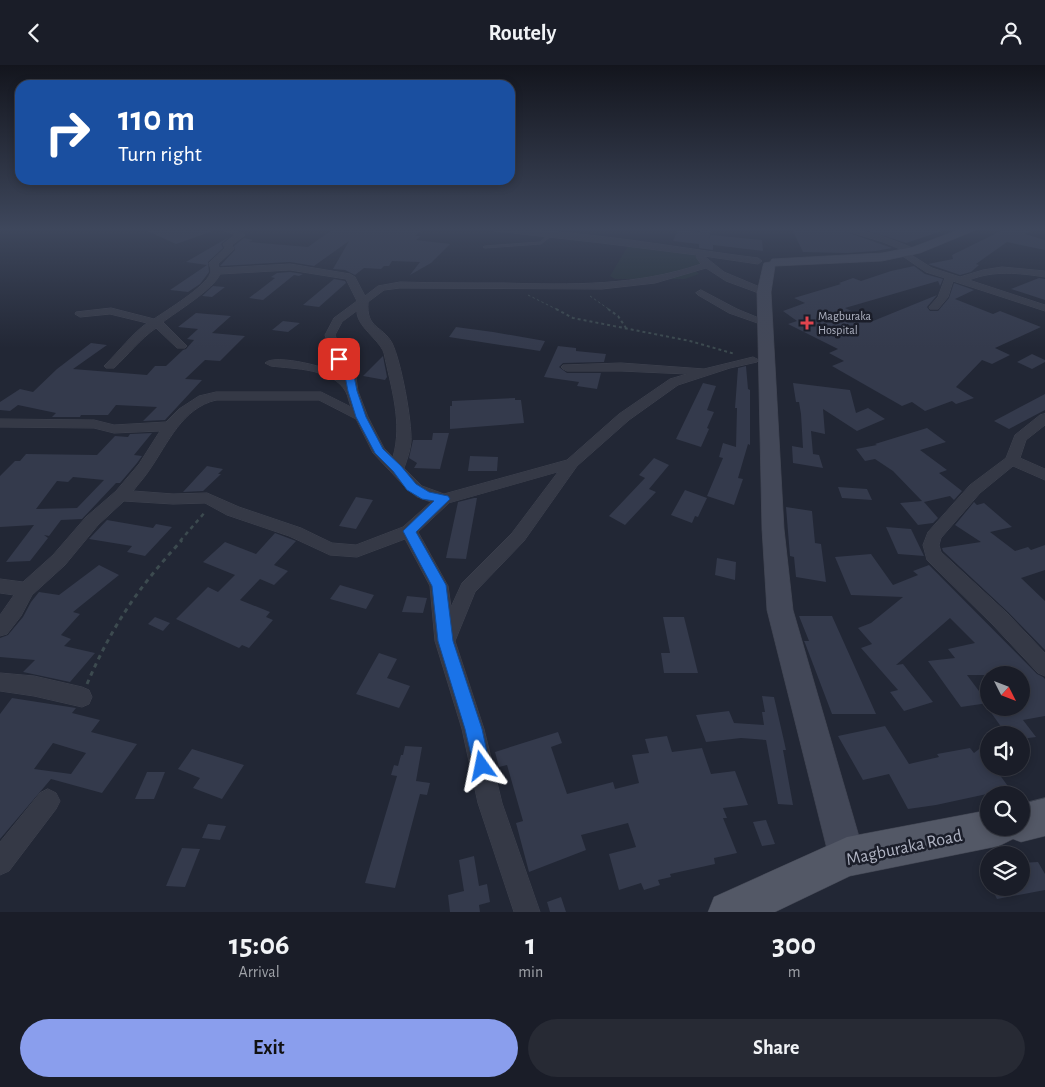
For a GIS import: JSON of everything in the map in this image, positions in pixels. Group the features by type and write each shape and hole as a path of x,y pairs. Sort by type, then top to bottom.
{"main road":[{"path":"1030,821 1045,817"},
{"name":"Magburaka Road","path":"729,912 847,857 980,831"}],"street":[{"path":"110,366 141,333 193,296 214,277 216,271 257,269"},
{"path":"293,269 350,277 363,302 362,315 370,327 386,343 394,369 404,420 404,444 397,469"},
{"path":"572,463 444,499 426,496 412,487 378,451 361,417 352,391 348,371 339,359 330,335 338,320 381,288 400,285 579,287 654,281 684,274 697,269"},
{"path":"713,269 734,280 764,292"},
{"path":"766,269 764,292 773,529 780,610 847,857"},
{"path":"927,269 1045,308"},
{"path":"961,279 981,271 996,269 1045,274"},
{"path":"934,307 944,295 950,277"},
{"path":"701,293 733,311 766,323"},
{"path":"80,314 111,311 156,323 181,346"},
{"path":"567,367 671,375 706,371 753,360"},
{"path":"270,363 327,372 347,382 352,391"},
{"path":"446,641 468,588 518,537 572,463 671,375"},
{"path":"0,628 15,611 26,590 59,559 92,521 121,495 144,467 170,426 184,412 203,399 216,396 321,396 361,417"},
{"path":"1045,418 1020,438 1012,460 975,489 934,536 931,545 933,555 1000,619 1045,667"},
{"path":"0,423 73,423 114,429 170,426"},
{"path":"1012,460 1045,475"},
{"path":"121,495 207,499 233,511 295,532 330,549 357,551 409,531 444,499"},
{"path":"409,531 439,585 446,641 473,729 490,803 527,912"},
{"path":"0,586 26,590"},
{"path":"0,683 34,686 82,697"},
{"path":"0,862 48,801"}],"path":[{"path":"519,287 522,292 565,315 592,323 690,341 753,360"},
{"path":"579,287 618,316 626,329"},
{"path":"82,697 99,657 134,596 149,576 181,542 213,501"}],"shaded area":[{"path":"614,269 694,269 699,274 685,279 615,279 610,276"}],"building":[{"path":"202,269 209,269 209,272 200,284 188,292 170,290"},
{"path":"333,269 363,269 355,275 345,270"},
{"path":"415,269 421,269 410,275"},
{"path":"917,269 925,274 943,279 940,286 938,281 845,308 873,321 937,295 927,307 930,311 938,311 949,298 954,283 974,290 955,299 993,314 1000,311 1041,327 995,348 1010,355 992,364 982,360 956,387 974,398 956,404 952,401 925,411 912,402 902,406 832,366 844,361 829,353 838,349 788,324 797,321 783,311 805,303 794,298 841,284 839,283 853,278 861,281 891,271"},
{"path":"941,269 975,269 971,272 960,275"},
{"path":"277,273 303,274 299,276 294,275 263,300 249,298 275,278 271,277"},
{"path":"1039,278 1045,279 1045,300 1011,289"},
{"path":"334,279 345,281 346,283 319,307 303,305"},
{"path":"213,286 225,287 212,297 202,296"},
{"path":"196,313 231,316 212,333 245,336 220,361 205,360 185,379 202,380 165,420 143,421 157,407 116,405 108,415 81,415 80,417 52,417 56,413 18,405 10,411 0,410 0,402 20,389 33,392 57,369 91,343 107,345 73,369 147,375 155,366 166,366 194,340 187,339 198,329 178,327"},
{"path":"283,321 300,323 288,332 272,330"},
{"path":"456,327 545,341 540,351 449,337"},
{"path":"558,346 576,348 576,351 606,354 604,362 563,363 559,367 567,373 601,373 597,389 577,386 579,382 544,377"},
{"path":"1032,354 1045,360 1045,362 1032,369 1017,362"},
{"path":"383,356 387,377 385,380 363,376"},
{"path":"746,366 748,389 750,390 750,445 748,444 738,478 743,479 734,505 707,496 723,458 719,457 723,443 736,447 737,408 735,408 738,368"},
{"path":"703,383 716,386 707,410 714,412 701,447 676,439"},
{"path":"793,383 850,390 856,413 868,408 885,419 857,431 823,409 825,434 811,431 813,454 819,455 823,468 793,463 792,446 803,448 801,414 799,402 796,402"},
{"path":"1045,394 1045,410 1009,429 994,421"},
{"path":"515,398 515,400 521,400 524,423 450,429 450,406 452,406 452,401"},
{"path":"927,428 946,442 920,450 947,470 939,473 962,491 954,500 950,496 924,502 938,518 933,523 918,525 900,503 922,501 893,471 875,459 865,461 856,449 877,445 875,444"},
{"path":"152,433 134,455 142,456 120,483 116,483 82,519 61,520 49,536 44,535 48,538 30,561 6,562 34,525 0,527 0,476 15,461 20,461 26,454 97,455 115,436 128,437 130,434","holes":["73,477 104,480 77,508 36,509 57,481 68,482"]},
{"path":"433,433 449,433 440,469 414,468 417,463 409,458 413,440 432,440"},
{"path":"470,456 498,457 497,471 468,471"},
{"path":"654,458 669,465 649,489 656,492 625,525 609,516 645,478 639,475"},
{"path":"207,466 223,469 218,474 221,474 203,491 183,492"},
{"path":"838,487 867,489 872,500 842,498"},
{"path":"685,490 707,498 698,517 695,516 692,523 671,515"},
{"path":"356,497 373,500 356,529 339,526"},
{"path":"477,498 466,559 446,558 458,502"},
{"path":"974,502 977,505 984,503 1012,527 990,532 1015,551 1028,547 1031,550 1045,545 1045,570 1021,578 1045,601 1045,650 943,551 942,548 981,542 955,525"},
{"path":"786,507 812,511 815,543 821,544 826,582 796,577 794,557 790,556"},
{"path":"107,520 153,528 156,524 172,527 145,556 127,552 132,546 89,539"},
{"path":"886,527 911,529 924,556 898,554"},
{"path":"275,533 296,541 274,565 288,571 274,585 260,579 240,600 270,612 266,617 273,620 249,648 242,645 239,648 176,619 208,587 218,592 235,575 203,562 225,542 256,554"},
{"path":"871,554 893,585 918,575 913,571 929,565 1029,666 980,666 980,675 967,675 980,692 980,704 961,707 928,661 955,658 948,649 975,643 950,618 896,665 903,664 933,702 904,711 890,692 898,690 861,648 872,644 858,628 871,623 903,597 851,595 835,557"},
{"path":"717,558 736,562 735,580 715,575"},
{"path":"99,565 119,575 73,612 80,614 61,635 71,639 64,646 95,653 70,682 23,672 35,660 0,657 0,638 8,635 23,617 39,592 59,595"},
{"path":"340,585 374,595 366,609 330,599"},
{"path":"407,596 427,598 423,613 402,612"},
{"path":"799,616 832,616 876,714 832,714 804,641 809,641"},
{"path":"155,617 170,623 163,631 148,624"},
{"path":"663,617 684,617 698,673 664,673 661,653 670,653"},
{"path":"379,653 397,659 387,678 410,686 399,708 356,694"},
{"path":"1030,667 1045,679 1045,716 1023,720 1028,726 1001,726 993,716 1030,716"},
{"path":"762,696 774,697 786,750 783,750 793,805 778,804 766,740 741,738 706,742 696,715 729,711 734,723 764,725 762,712 765,712"},
{"path":"12,698 76,708 72,713 100,720 91,732 137,744 102,793 51,779 0,839 0,714","holes":["53,743 86,753 71,774 34,769"]},
{"path":"885,726 909,764 939,757 937,754 970,748 974,753 980,748 980,776 1001,776 1008,786 980,786 980,795 908,809 889,774 863,780 838,736"},
{"path":"1030,729 1036,737 1030,738"},
{"path":"558,732 562,743 551,747 567,794 613,782 615,789 639,783 632,755 649,753 645,739 667,736 672,752 702,748 711,774 735,771 748,805 723,808 727,818 723,818 737,853 714,858 715,864 670,874 671,877 658,880 660,885 644,890 641,883 619,890 609,854 636,847 628,823 581,835 586,850 529,872 516,823 523,821 507,765 499,767 495,752"},
{"path":"405,746 422,747 416,781 430,783 427,795 420,794 395,888 365,883 397,776 391,775 394,765 398,766"},
{"path":"192,749 244,765 222,799 193,788 200,778 178,769"},
{"path":"147,772 165,772 154,799 135,799"},
{"path":"766,820 775,844 762,846 753,822"},
{"path":"208,824 226,826 220,840 202,838"},
{"path":"182,848 200,849 185,887 166,886"},
{"path":"474,856 479,886 487,884 490,902 479,905 480,912 450,912 448,895 464,891 459,860"},
{"path":"1030,862 1038,862 1045,874 1045,890 1030,893"},
{"path":"996,896 1013,896 997,899"},
{"path":"561,897 566,912 550,912 547,902"}],"place":[{"name":"Magburaka Hospital","path":"807,323"}],"route":[{"path":"339,359 348,371 352,391 361,417 378,451 412,487 426,496 444,499 409,531 439,585 446,641 473,729 482,766"}]}
